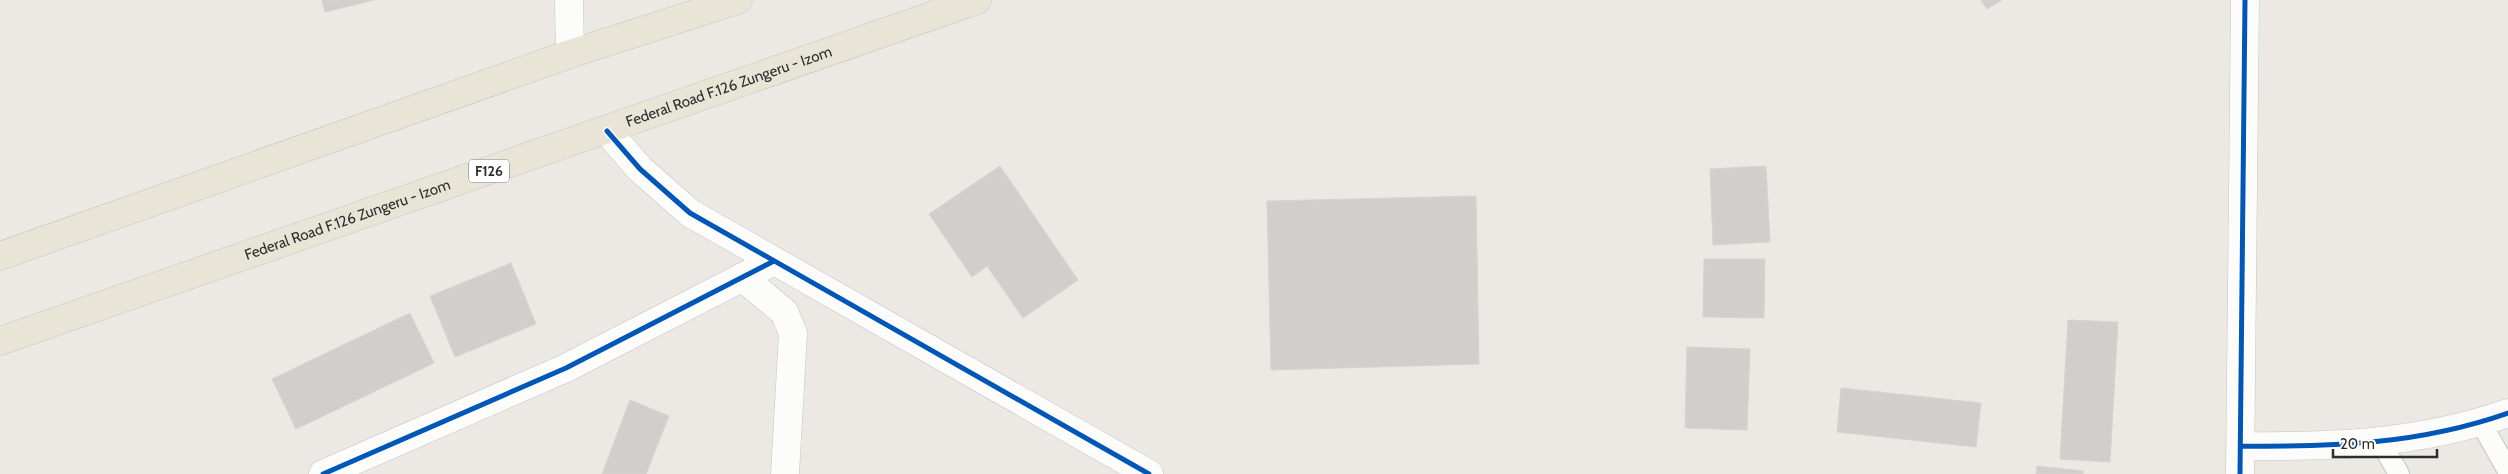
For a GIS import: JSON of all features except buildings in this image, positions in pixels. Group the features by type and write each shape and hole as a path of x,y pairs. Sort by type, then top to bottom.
{"main road":[{"path":"0,256 570,54 738,0"},
{"name":"Federal Road F.126 Zungeru - Izom","path":"0,341 607,131 977,0"}],"street":[{"path":"569,0 570,54"},
{"path":"2240,474 2245,0"},
{"path":"607,131 640,169 690,213 1149,474"},
{"path":"323,474 566,368 774,260"},
{"path":"742,277 784,312 793,333 785,474"},
{"path":"2241,446 2326,446 2406,438 2481,423 2508,413"}],"lane":[{"path":"2481,423 2508,471"},
{"path":"2380,441 2399,474"}],"cycle path":[{"path":"2240,474 2245,0"},
{"path":"607,131 640,169 690,213 1149,474"},
{"path":"323,474 566,368 774,261"},
{"path":"2241,446 2309,446 2376,442 2442,431 2508,413"}]}
